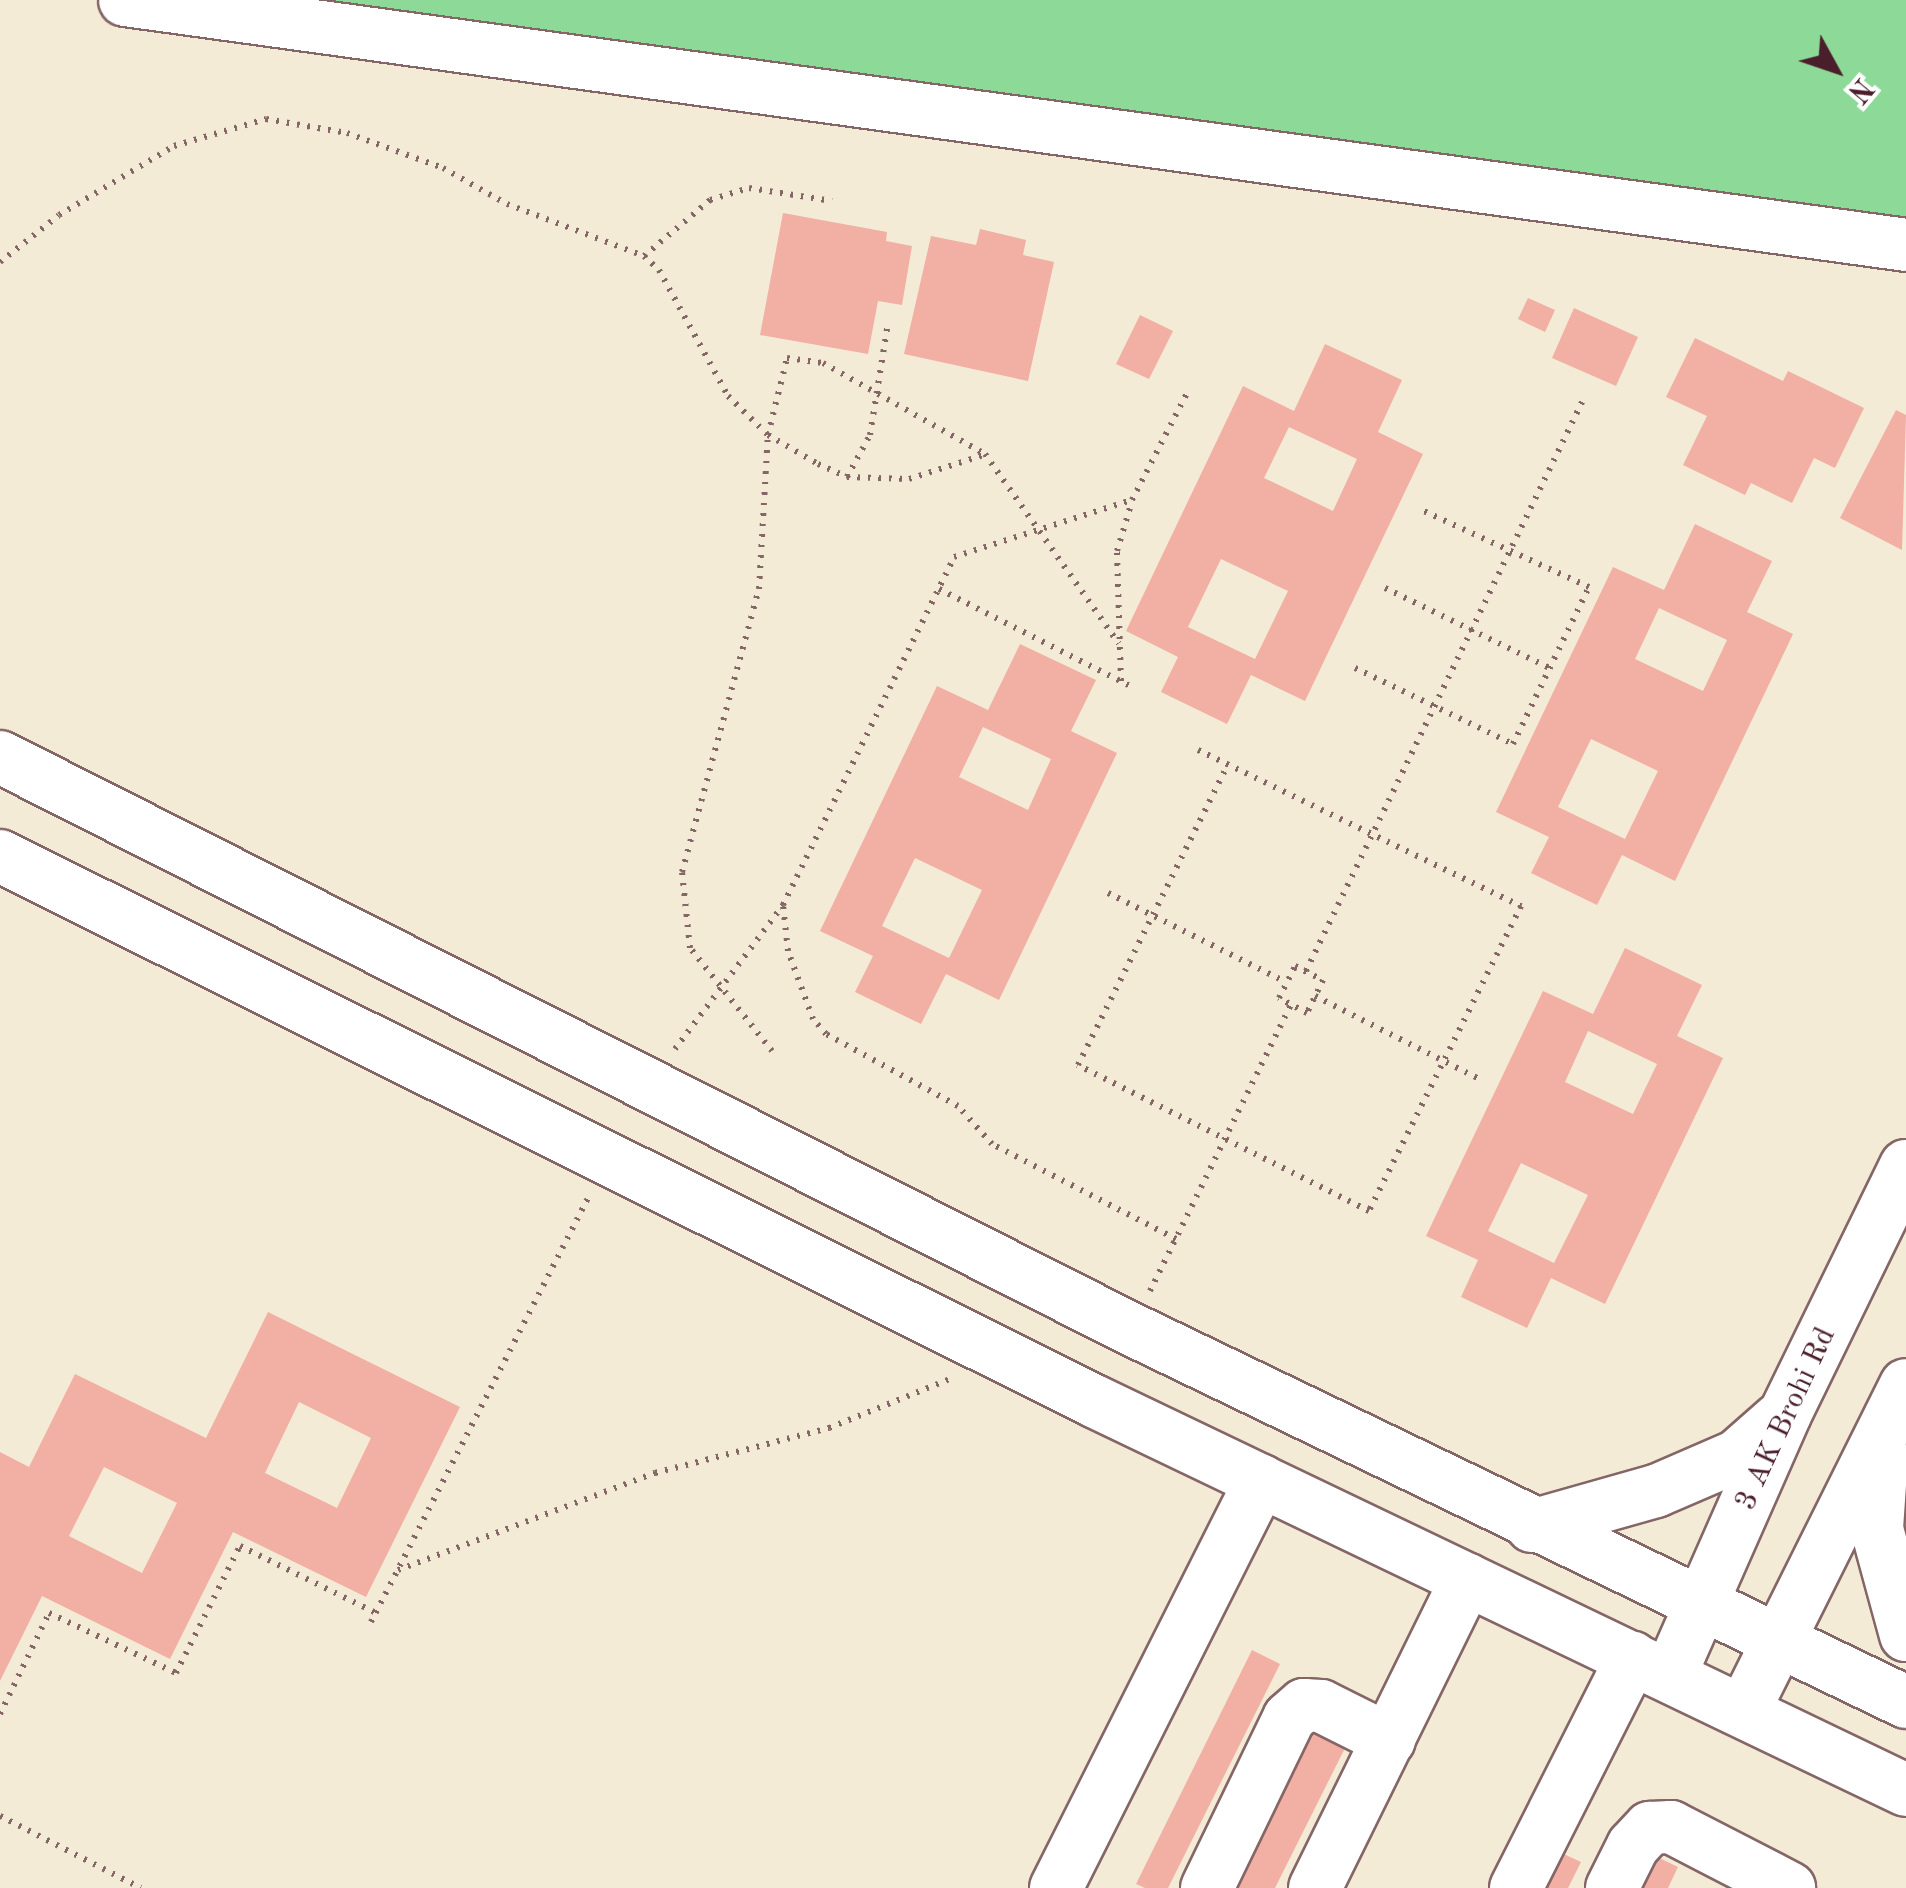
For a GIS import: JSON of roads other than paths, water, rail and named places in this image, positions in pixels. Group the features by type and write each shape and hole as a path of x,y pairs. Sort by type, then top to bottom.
{"street":[{"path":"125,0 1906,245"},
{"path":"0,756 1132,1329 1532,1526 1704,1603 1906,1702"},
{"path":"0,856 1094,1402 1906,1790"},
{"name":"3 AK Brohi Rd","path":"1516,1888 1556,1809 1651,1667 1704,1603 1785,1414 1906,1166"},
{"path":"1094,1402 1132,1329"},
{"path":"1744,1710 1906,1385"},
{"path":"1532,1526 1656,1491 1721,1463 1785,1414"},
{"path":"1883,1434 1877,1529 1906,1634"},
{"path":"1056,1888 1261,1481"},
{"path":"1314,1888 1467,1579"},
{"path":"1207,1888 1290,1718 1304,1705 1321,1706 1389,1740"},
{"path":"1556,1809 1623,1867 1650,1828 1671,1826 1790,1888"}]}
